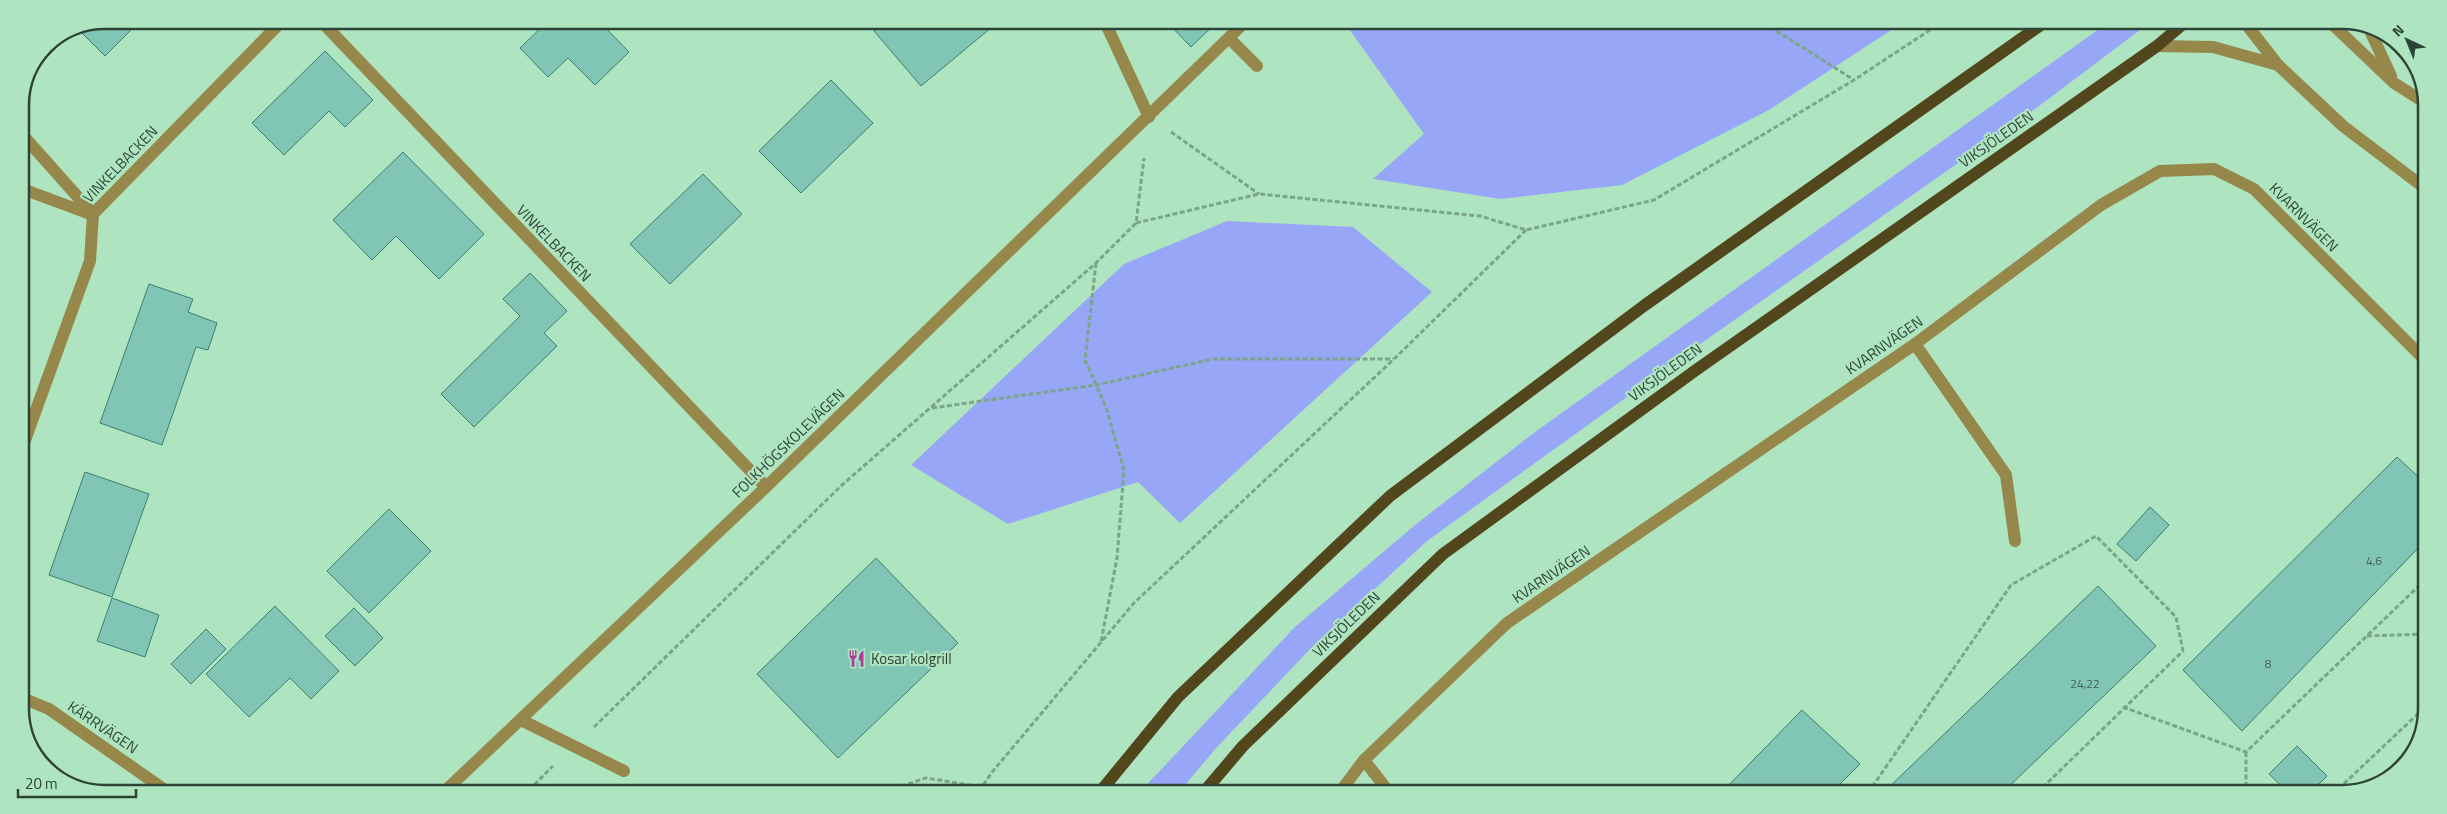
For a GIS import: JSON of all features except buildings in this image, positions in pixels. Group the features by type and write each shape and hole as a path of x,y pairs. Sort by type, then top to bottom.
{"main road":[{"path":"1106,785 1178,697 1390,496 1645,304 2035,29"},
{"name":"VIKSJÖLEDEN","path":"1210,785 1243,746 1443,554 1704,364 2157,46 2177,29"}],"street":[{"name":"VINKELBACKEN","path":"29,429 90,260 93,214 274,29"},
{"name":"VINKELBACKEN","path":"329,29 766,487"},
{"path":"1107,29 1149,117"},
{"name":"FOLKHÖGSKOLEVÄGEN","path":"451,785 766,487 1238,29"},
{"path":"2250,29 2278,65 2343,126 2418,183"},
{"path":"2337,29 2394,83 2418,98"},
{"path":"2372,35 2394,83"},
{"path":"1229,38 1257,66"},
{"path":"2157,46 2213,47 2278,65"},
{"path":"29,142 93,214"},
{"name":"KVARNVÄGEN","path":"1345,785 1364,760 1507,623 1915,344 2101,205 2160,171 2214,169 2254,189 2418,353"},
{"path":"29,191 93,214"},
{"path":"1915,344 2006,475 2015,541"},
{"name":"KÄRRVÄGEN","path":"29,701 49,709 157,785"},
{"path":"521,720 624,771"},
{"path":"1364,760 1384,785"}],"path":[{"path":"1773,29 1854,80"},
{"path":"534,785 842,485 1096,263 1136,223 1259,194 1480,216 1526,230 1654,200 1854,80 1931,29"},
{"path":"1136,223 1149,117 1259,194"},
{"path":"983,785 993,771 1134,603 1394,359 1526,230"},
{"path":"1096,263 1085,360 1106,407 1124,470 1117,558 1101,642"},
{"path":"930,408 1096,385 1213,359 1394,359"},
{"path":"1874,785 2011,585 2096,536 2176,617 2183,651 2123,707 2046,785"},
{"path":"2246,785 2246,752 2418,587"},
{"path":"2367,636 2418,634"},
{"path":"2123,707 2246,752"},
{"path":"2343,785 2418,714"},
{"path":"905,785 926,778 970,785"}],"shaded area":[{"path":"1349,29 1893,29 1769,110 1622,185 1501,199 1373,179 1424,134"},
{"path":"2099,29 2141,29 2035,109 1703,342 1427,541 1315,644 1218,746 1185,785 1147,785 1295,627 1415,525 1535,432"},
{"path":"1227,221 1353,227 1432,292 1180,523 1138,482 1008,524 911,465 1124,264"}],"place":[{"name":"Kosar kolgrill","path":"857,658"}]}
